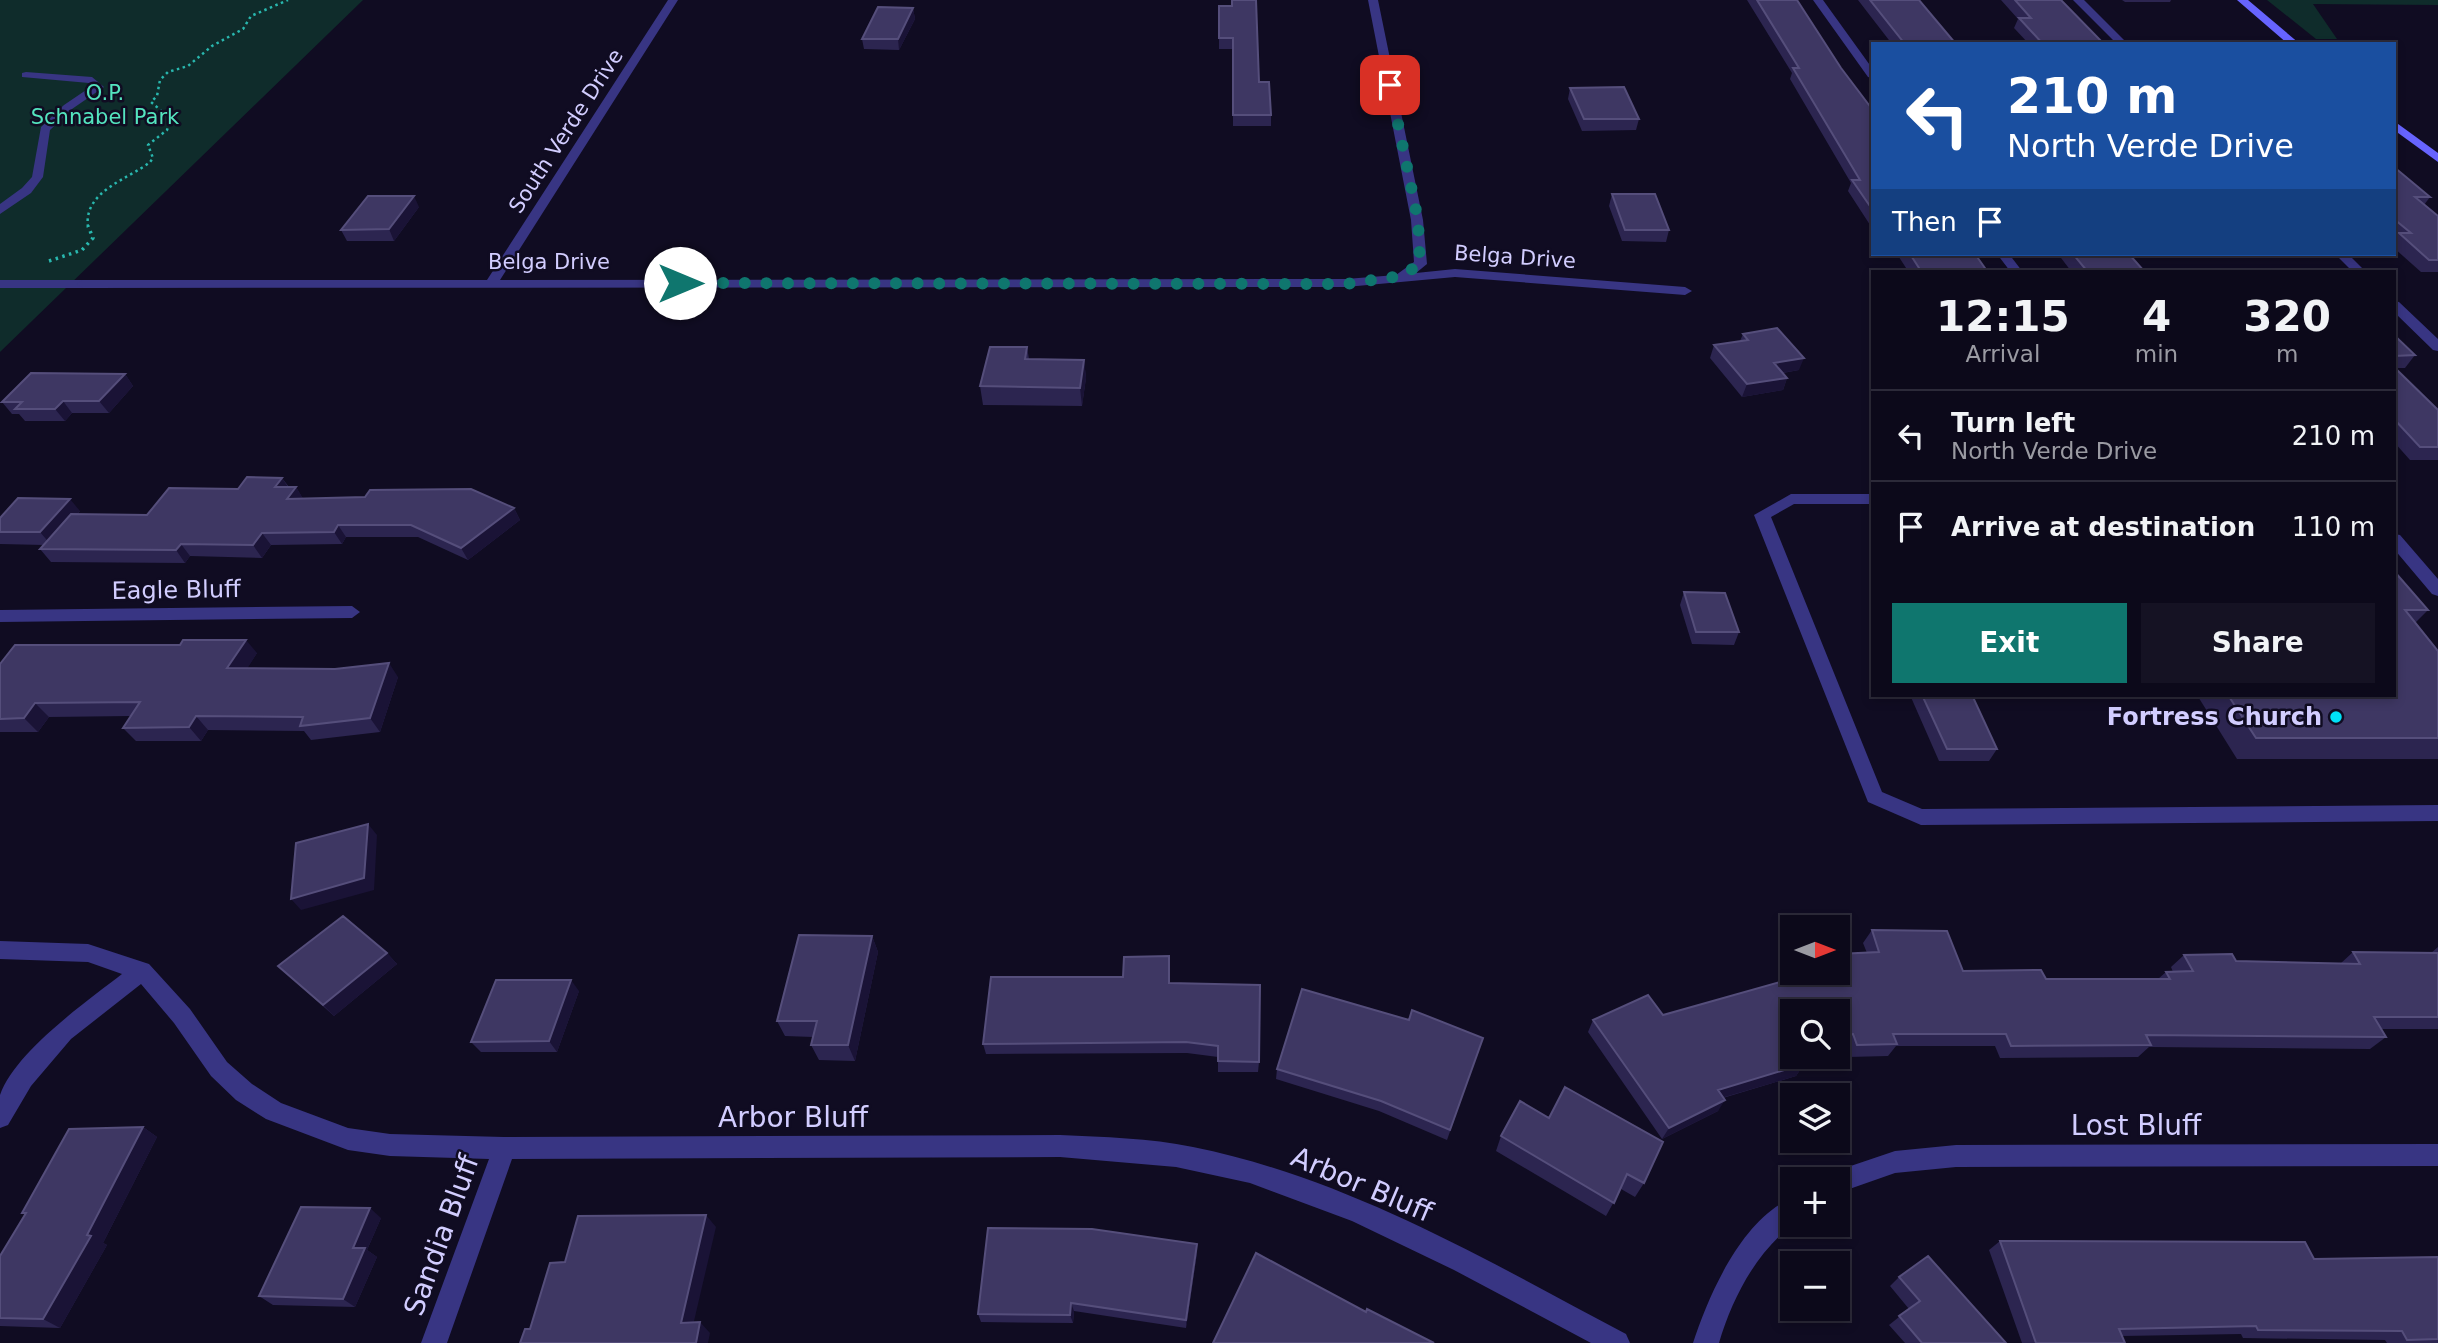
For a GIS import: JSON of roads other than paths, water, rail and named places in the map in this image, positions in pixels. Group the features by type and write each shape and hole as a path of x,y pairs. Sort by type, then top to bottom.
{"main road":[{"path":"2242,0 2293,42"},
{"path":"2396,126 2438,159"}],"street":[{"name":"South Verde Drive","path":"491,283 673,0"},
{"path":"1373,0 1418,220 1420,264 1401,276"},
{"path":"1818,0 1871,74"},
{"path":"2078,0 2121,42"},
{"path":"0,210 34,186 42,171 45,129 68,107 99,87 92,80 26,75"},
{"path":"2005,256 2015,270"},
{"path":"2343,256 2358,270"},
{"name":"Belga Drive","path":"0,284 1346,284 1401,276 1455,273 1685,291"},
{"path":"2396,307 2438,347"},
{"path":"1871,499 1791,499 1762,515 1875,797 1921,817 2438,813"},
{"path":"2396,541 2438,590"},
{"name":"Eagle Bluff","path":"0,616 352,612"},
{"name":"Arbor Bluff","path":"0,950 88,953 142,971 182,1016 219,1069 244,1092 274,1111 335,1135 379,1144 504,1148 1060,1146 1116,1149 1191,1158 1265,1176 1339,1201 1411,1235 1617,1343"},
{"path":"0,1116 23,1079 63,1032 142,971"},
{"name":"Sandia Bluff","path":"434,1343 504,1148"},
{"name":"Lost Bluff","path":"1850,1177 1895,1162 1956,1156 2438,1155"},
{"path":"1706,1343 1741,1265 1780,1220"}],"place":[{"name":"Fortress Church","path":"2336,717"}],"park label":[{"name":"O.P. Schnabel Park","path":"105,105"}]}
